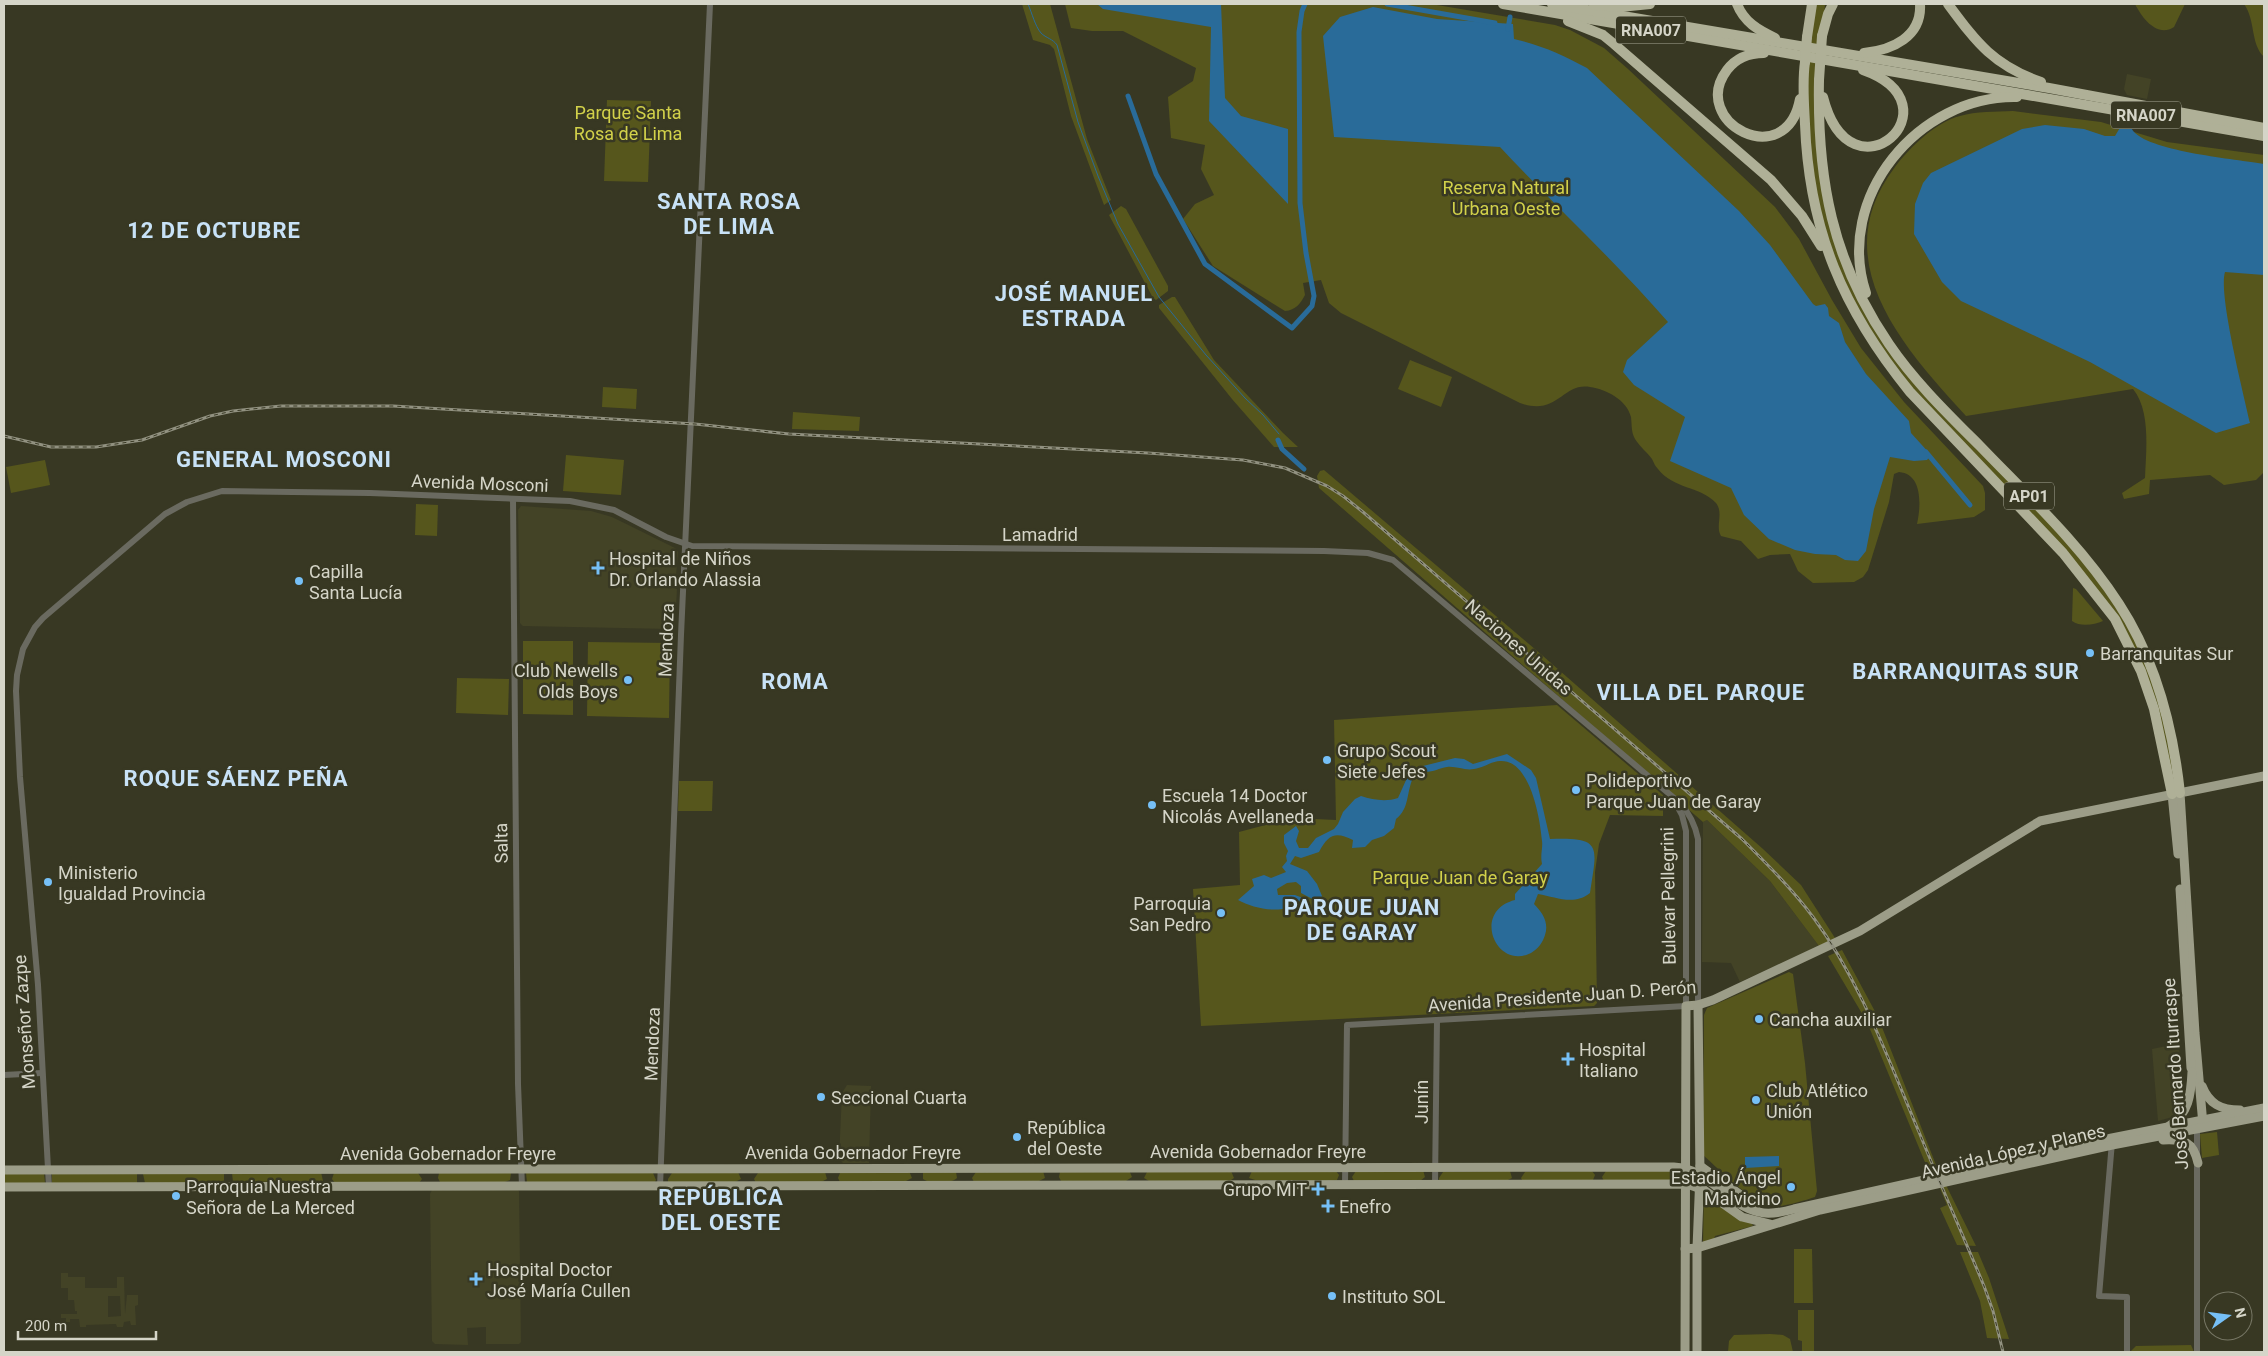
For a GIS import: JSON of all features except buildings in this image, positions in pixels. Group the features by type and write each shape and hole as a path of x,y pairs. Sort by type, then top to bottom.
{"highway":[{"path":"1494,4 1568,21 1603,35 1760,170 1784,194 1811,230 1852,313 1867,337 1880,352"},
{"name":"RNA007","path":"1503,4 1801,58 1827,54 2112,100 2264,128"},
{"name":"RNA007","path":"1552,4 1801,58"},
{"path":"1583,4 1620,7 1650,4"},
{"path":"1737,4 1743,16 1752,25 1774,38 1801,58"},
{"path":"1807,4 1807,34"},
{"name":"AP01","path":"1812,4 1801,58 1806,156 1821,234 1847,298 1891,369 1927,411 2063,553 2114,619 2141,672 2154,709 2176,796"},
{"name":"AP01","path":"1825,4 1819,82 1820,144 1823,177 1840,248 1866,306 1889,344 1914,376 2078,549 2121,606 2139,639 2156,685 2168,728 2176,796"},
{"path":"1822,36 1833,4"},
{"path":"1827,54 1872,52 1895,46 1915,28 1919,19 1920,4"},
{"path":"1948,4 1977,42 2002,64 2053,86 2112,100"},
{"path":"1755,53 1801,58 1794,120 1780,132 1767,136 1750,136 1733,126 1721,106 1720,87 1722,79 1730,66 1743,57 1755,53"},
{"path":"1819,82 1824,103 1832,121 1845,139 1868,147 1876,146 1892,137 1899,129 1902,121 1902,105 1900,97 1888,83 1873,73 1827,54"},
{"name":"RNA007","path":"1827,54 2264,136"},
{"path":"1914,376 1866,293 1859,266 1859,237 1865,208 1894,158 1911,136 1930,122 1953,110 1979,101 2015,96 2102,107"}],"main road":[{"name":"Avenida Presidente Juan D. Perón","path":"2176,796 2264,776"},
{"name":"Avenida Presidente Juan D. Perón","path":"1686,1006 1698,1005 1801,961 1876,922 2036,823 2176,796 2264,782"},
{"name":"José Bernardo Iturraspe","path":"2176,796 2200,1125"},
{"name":"Bulevar Pellegrini","path":"1697,1352 1698,1187 1700,1170 1698,1005"},
{"name":"Bulevar Pellegrini","path":"1685,1352 1687,1184 1685,1110 1686,1006"},
{"path":"2195,1072 2206,1095 2217,1106 2236,1110 2263,1111"},
{"path":"2163,1128 2176,1121 2186,1107 2191,1095 2195,1072"},
{"path":"1685,1100 1698,1102"},
{"path":"1685,1110 1698,1113"},
{"name":"Avenida López y Planes","path":"1700,1170 1741,1204 1757,1212 1771,1212 1794,1209 2112,1142 2128,1142 2263,1111"},
{"name":"Avenida López y Planes","path":"1685,1249 1697,1248 1820,1210 2112,1142 2163,1128 2200,1125"},
{"path":"2128,1142 2182,1140 2194,1148 2198,1163"},
{"name":"Avenida Gobernador Freyre","path":"4,1170 1686,1167 1700,1170"},
{"name":"Avenida Gobernador Freyre","path":"4,1187 1687,1184 1698,1187"},
{"name":"Avenida López y Planes","path":"1698,1187 1742,1217 1770,1224"}],"street":[{"name":"Mendoza","path":"660,1187 685,545 710,4"},
{"name":"Avenida Mosconi","path":"17,675 23,649 35,627 152,523 176,507 199,498 235,490 570,501 614,510 685,545"},
{"name":"Salta","path":"513,499 522,1186"},
{"name":"Lamadrid","path":"685,545 764,548 1324,551 1368,553 1393,560"},
{"name":"Naciones Unidas","path":"1393,560 1672,797"},
{"name":"Monseñor Zazpe","path":"17,675 20,777 38,985 49,1187"},
{"name":"Bulevar Pellegrini","path":"1672,797 1684,820 1686,852 1686,1006"},
{"name":"Bulevar Pellegrini","path":"1672,797 1692,817 1698,839 1698,1005"},
{"path":"1686,852 1692,849 1698,853"},
{"name":"Avenida Presidente Juan D. Perón","path":"1345,1168 1347,1025 1686,1006"},
{"name":"Junín","path":"1435,1184 1437,1020"},
{"path":"4,1075 42,1073"},
{"name":"José Bernardo Iturraspe","path":"2197,1352 2200,1125"},
{"path":"2112,1142 2099,1296 2127,1297 2127,1352"},
{"path":"1345,1168 1345,1184"}],"shaded area":[{"path":"2127,74 2151,79 2147,99 2127,95 2124,89"},
{"name":"Hospital de Niños Dr. Orlando Alassia","path":"521,506 591,511 612,517 675,548 678,552 675,588 677,589 675,625 671,629 523,626 520,623 518,510"},
{"path":"1707,820 1770,881 1819,946 1740,982 1731,963 1702,962 1703,822"},
{"path":"2176,1044 2179,1047 2184,1103 2176,1116 2158,1121 2152,1049"},
{"path":"847,1085 871,1086 869,1163 843,1163 839,1159 842,1093"},
{"name":"Hospital Doctor José María Cullen","path":"517,1189 519,1191 521,1342 519,1344 486,1344 486,1327 467,1328 468,1345 435,1344 432,1341 430,1194 432,1190"},
{"path":"61,1273 68,1273 68,1277 85,1277 85,1288 117,1288 117,1277 124,1277 125,1314 127,1295 138,1295 138,1305 135,1306 136,1325 131,1325 130,1321 124,1322 123,1327 117,1327 116,1324 80,1327 79,1319 70,1319 70,1322 66,1322 66,1318 61,1318 61,1314 77,1314 77,1311 75,1311 74,1300 68,1300 68,1288 61,1288","holes":["108,1296 120,1296 121,1316 108,1317"]}],"green space":[{"path":"1022,4 1050,4 1087,139 1111,200 1104,205 1071,116 1054,49 1050,45 1033,40"},
{"name":"Reserva Natural Urbana Oeste","path":"1065,4 1431,4 1555,25 1570,30 1604,48 1775,207 1799,239 1861,348 1904,402 1983,486 1985,510 1974,517 1917,524 1919,492 1916,485 1907,474 1899,472 1894,474 1889,502 1868,570 1863,577 1854,582 1813,583 1798,571 1790,554 1770,555 1758,559 1741,541 1721,536 1719,532 1719,511 1716,503 1710,497 1664,476 1635,439 1629,411 1615,396 1596,388 1581,387 1573,389 1543,406 1520,403 1341,313 1329,303 1321,280 1303,283 1305,295 1295,308 1285,311 1213,266 1183,219 1195,204 1214,195 1201,169 1205,145 1171,138 1168,97 1193,81 1196,68 1123,31 1092,31 1071,28"},
{"path":"1812,4 1825,4 1819,84 1820,144 1840,248 1889,345 2061,530 2139,639 2173,750 2172,794 2154,709 2104,604 1891,369 1826,250 1804,115"},
{"path":"2135,4 2185,4 2174,27 2162,30 2151,25"},
{"path":"2244,4 2264,4 2264,57 2257,45 2250,17"},
{"name":"Parque Santa Rosa de Lima","path":"607,100 651,101 648,182 604,181"},
{"path":"2013,111 2101,122 2167,142 2264,155 2264,472 2256,480 2224,485 2210,475 2150,480 2149,494 2124,499 2122,493 2145,478 2145,420 2143,408 2133,389 1966,416 1918,361 1897,331 1880,300 1870,268 1867,235 1875,202 1901,159 1924,136 1942,124 1966,114"},
{"path":"1121,206 1126,209 1168,286 1168,291 1156,300 1153,298 1109,215"},
{"path":"1175,297 1214,360 1298,447 1274,447 1232,399 1159,308 1159,305"},
{"path":"1410,360 1452,377 1441,407 1398,389"},
{"path":"603,387 637,389 636,409 602,407"},
{"path":"793,412 860,417 859,431 792,429"},
{"path":"566,455 624,460 621,495 563,491"},
{"path":"45,460 50,485 11,493 6,467"},
{"path":"1324,470 1543,656 1763,849 1801,885 1835,938 1819,946 1770,881 1707,820 1703,822 1319,488 1317,476 1320,471"},
{"path":"416,504 438,505 437,536 415,535"},
{"path":"2073,588 2076,589 2103,621 2087,625 2072,621"},
{"path":"523,641 573,641 573,715 523,714"},
{"name":"Club Newells Olds Boys","path":"588,642 670,643 669,718 587,716"},
{"path":"457,678 509,679 508,715 456,713"},
{"name":"Parque Juan de Garay","path":"1557,705 1663,795 1663,816 1610,815 1599,844 1595,872 1597,1003 1594,1006 1201,1026 1193,889 1240,885 1239,832 1292,818 1336,820 1334,720"},
{"path":"679,781 713,781 712,811 678,811"},
{"path":"1842,950 1878,1017 1938,1170 1929,1172 1867,1022 1828,956"},
{"name":"Club Atlético Unión","path":"1789,972 1793,974 1805,1063 1817,1191 1815,1197 1782,1206 1773,1206 1745,1192 1703,1155 1704,1015 1707,1008"},
{"path":"2217,1132 2219,1155 2202,1158 2200,1134"},
{"path":"1129,1170 1132,1177 1126,1181 1061,1181 1059,1177 1060,1172"},
{"path":"1423,1170 1425,1177 1420,1181 1354,1181 1352,1177 1356,1171"},
{"path":"1673,1170 1675,1177 1670,1180 1604,1181 1602,1177 1606,1171"},
{"path":"909,1171 912,1178 906,1181 840,1182 838,1178 840,1173"},
{"path":"1043,1171 1045,1178 1039,1181 974,1182 972,1178 976,1172"},
{"path":"1231,1171 1234,1178 1228,1182 1149,1181 1144,1178 1147,1172"},
{"path":"1252,1171 1336,1171 1339,1175 1337,1180 1333,1181 1255,1180 1249,1178"},
{"path":"1510,1171 1512,1178 1506,1181 1439,1180 1443,1172"},
{"path":"1592,1171 1595,1175 1593,1180 1522,1180 1521,1178 1525,1172"},
{"path":"4,1172 44,1173 45,1183 4,1184"},
{"path":"321,1172 323,1181 233,1182 232,1173"},
{"path":"738,1172 741,1179 735,1182 668,1182 672,1173"},
{"path":"825,1172 827,1179 821,1182 756,1183 754,1179 758,1173"},
{"path":"923,1172 956,1172 957,1178 946,1182 930,1182 923,1179"},
{"path":"52,1173 137,1174 137,1183 52,1184"},
{"path":"224,1173 224,1184 145,1183 143,1174"},
{"path":"334,1173 418,1173 422,1179 419,1183 335,1183 332,1179"},
{"path":"439,1173 511,1173 510,1180 505,1182 440,1182 438,1178"},
{"path":"526,1173 653,1173 656,1180 654,1183 527,1182"},
{"path":"1946,1185 1976,1246 1957,1245 1940,1208 1947,1205 1939,1186"},
{"path":"1704,1193 1753,1226 1715,1236 1714,1239 1703,1243"},
{"path":"1794,1249 1812,1249 1813,1303 1794,1303"},
{"path":"1960,1252 1978,1252 1989,1278 2009,1339 1987,1338 1980,1301"},
{"path":"1798,1310 1814,1310 1814,1352 1802,1352 1802,1341 1798,1340"},
{"path":"1734,1335 1783,1335 1790,1339 1793,1352 1728,1352 1729,1341"},
{"path":"2191,1345 2194,1352 2130,1352 2136,1346"}],"water":[{"path":"1097,4 1221,4 1225,98 1241,116 1288,129 1288,204 1209,121 1211,27 1103,9"},
{"path":"1373,7 1437,19 1513,24 1514,39 1552,51 1587,68 1739,211 1770,245 1813,304 1816,306 1825,304 1828,308 1829,316 1839,323 1845,342 1866,374 1909,421 1911,433 1931,455 1927,460 1914,461 1890,457 1874,509 1866,551 1858,561 1845,560 1836,555 1815,554 1795,550 1769,539 1744,515 1731,488 1670,461 1685,417 1634,385 1623,372 1627,360 1668,322 1627,277 1500,147 1334,137 1323,36 1340,17"},
{"path":"2124,121 2129,122 2134,132 2158,145 2196,154 2264,164 2264,275 2225,272 2224,284 2228,322 2250,423 2216,433 2090,362 1961,301 1942,282 1914,234 1915,204 1923,183 1931,173 2022,129 2045,125 2084,129 2105,136 2115,136"},
{"path":"1507,754 1531,770 1536,778 1550,839 1580,840 1588,843 1594,855 1590,893 1584,897 1571,900 1538,894 1534,904 1544,918 1546,931 1542,943 1531,953 1518,956 1508,954 1499,947 1493,937 1491,926 1494,915 1502,906 1515,900 1515,894 1542,864 1541,831 1532,792 1519,769 1510,763 1500,761 1474,769 1447,767 1425,772 1422,776 1413,778 1404,810 1396,819 1394,828 1384,836 1372,840 1365,847 1352,848 1353,840 1337,835 1329,838 1319,852 1301,858 1295,856 1290,864 1307,871 1317,884 1322,896 1318,902 1301,893 1301,886 1296,882 1287,883 1277,889 1278,895 1295,895 1303,898 1297,904 1289,907 1263,909 1238,900 1254,886 1252,879 1264,875 1271,878 1286,872 1282,867 1287,861 1288,851 1284,843 1284,835 1296,826 1299,831 1296,841 1299,848 1308,848 1316,838 1334,829 1343,812 1355,799 1361,796 1380,800 1398,798 1411,769 1455,758 1464,759 1473,764"},
{"path":"1779,1156 1779,1166 1745,1168 1745,1157"}],"waterway":[{"path":"1028,4 1039,30 1057,45 1078,122 1098,176 1118,224 1159,297 1206,355 1279,434"},
{"path":"1128,96 1156,174 1205,264 1292,328 1312,306 1314,296 1306,253 1300,203 1299,32 1305,4"},
{"path":"1387,4 1495,23"},
{"path":"1508,29 1510,17"},
{"path":"1278,440 1282,449 1304,469"},
{"path":"1926,452 1970,505"}],"railway":[{"path":"4,436 51,447 96,447 142,440 210,416 233,411 281,406 393,406 695,424 789,434 1148,453 1243,460 1285,468 1327,486 1363,512 1742,839 1779,877 1813,917 1830,942 1859,994 1884,1049 1984,1286 1993,1311 2003,1352"}],"place":[{"name":"Hospital de Niños Dr. Orlando Alassia","path":"598,568"},
{"name":"Capilla Santa Lucía","path":"299,581"},
{"name":"Barranquitas Sur","path":"2090,653"},
{"name":"Club Newells Olds Boys","path":"628,680"},
{"name":"Grupo Scout Siete Jefes","path":"1327,760"},
{"name":"Polideportivo Parque Juan de Garay","path":"1576,790"},
{"name":"Escuela 14 Doctor Nicolás Avellaneda","path":"1152,805"},
{"name":"Ministerio Igualdad Provincia","path":"48,882"},
{"name":"Parroquia San Pedro","path":"1221,913"},
{"name":"Cancha auxiliar","path":"1759,1019"},
{"name":"Hospital Italiano","path":"1568,1059"},
{"name":"Seccional Cuarta","path":"821,1097"},
{"name":"Club Atlético Unión","path":"1756,1100"},
{"name":"República del Oeste","path":"1017,1137"},
{"name":"Estadio Ángel Malvicino","path":"1791,1187"},
{"name":"Grupo MIT","path":"1318,1189"},
{"name":"Parroquia Nuestra Señora de La Merced","path":"176,1196"},
{"name":"Enefro","path":"1328,1206"},
{"name":"Hospital Doctor José María Cullen","path":"476,1279"},
{"name":"Instituto SOL","path":"1332,1296"}],"district":[{"name":"SANTA ROSA DE LIMA","path":"729,214"},
{"name":"12 DE OCTUBRE","path":"214,230"},
{"name":"JOSÉ MANUEL ESTRADA","path":"1074,306"},
{"name":"GENERAL MOSCONI","path":"284,459"},
{"name":"BARRANQUITAS SUR","path":"1966,671"},
{"name":"ROMA","path":"795,681"},
{"name":"VILLA DEL PARQUE","path":"1701,692"},
{"name":"ROQUE SÁENZ PEÑA","path":"236,778"},
{"name":"PARQUE JUAN DE GARAY","path":"1362,920"},
{"name":"REPÚBLICA DEL OESTE","path":"721,1210"}]}
